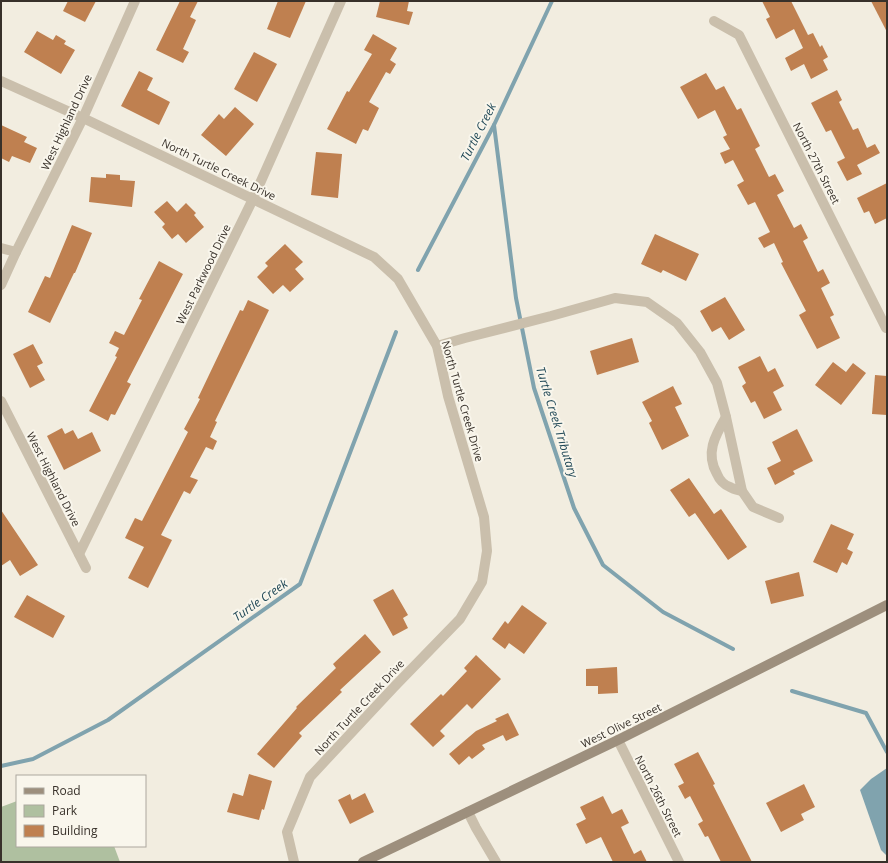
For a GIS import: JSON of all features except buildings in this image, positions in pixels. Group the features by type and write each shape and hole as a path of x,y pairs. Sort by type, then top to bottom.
{"main road":[{"name":"West Olive Street","path":"363,862 618,740 887,605"}],"street":[{"name":"West Highland Drive","path":"1,285 83,118 135,1"},
{"name":"West Parkwood Drive","path":"79,554 253,199 342,1"},
{"name":"North 27th Street","path":"714,21 739,35 886,327"},
{"name":"North Turtle Creek Drive","path":"1,81 83,118 374,257 398,279 437,346 448,396 484,517 487,551 482,582 460,619 310,776 287,832 294,862"},
{"path":"1,248 16,252"},
{"path":"437,346 615,298 647,302 677,323 700,352 717,383 742,491 753,507 779,518"},
{"name":"West Highland Drive","path":"1,401 86,568"},
{"path":"726,417 716,435 711,451 713,467 719,478 728,487 742,491"},
{"name":"North 26th Street","path":"618,740 678,862"},
{"path":"468,812 496,862"}],"green space":[{"path":"16,801 16,847 114,847 120,862 1,862 1,807"}],"water":[{"path":"887,768 887,856 881,850 860,790 871,779"}],"waterway":[{"name":"Turtle Creek","path":"418,270 494,125 552,1"},
{"name":"Turtle Creek Tributary","path":"494,125 516,298 534,388 574,508 603,565 663,612 733,649"},
{"name":"Turtle Creek","path":"1,766 33,759 108,720 300,584 396,332"},
{"name":"Turtle Creek Tributary","path":"792,691 866,713 887,752"}]}
